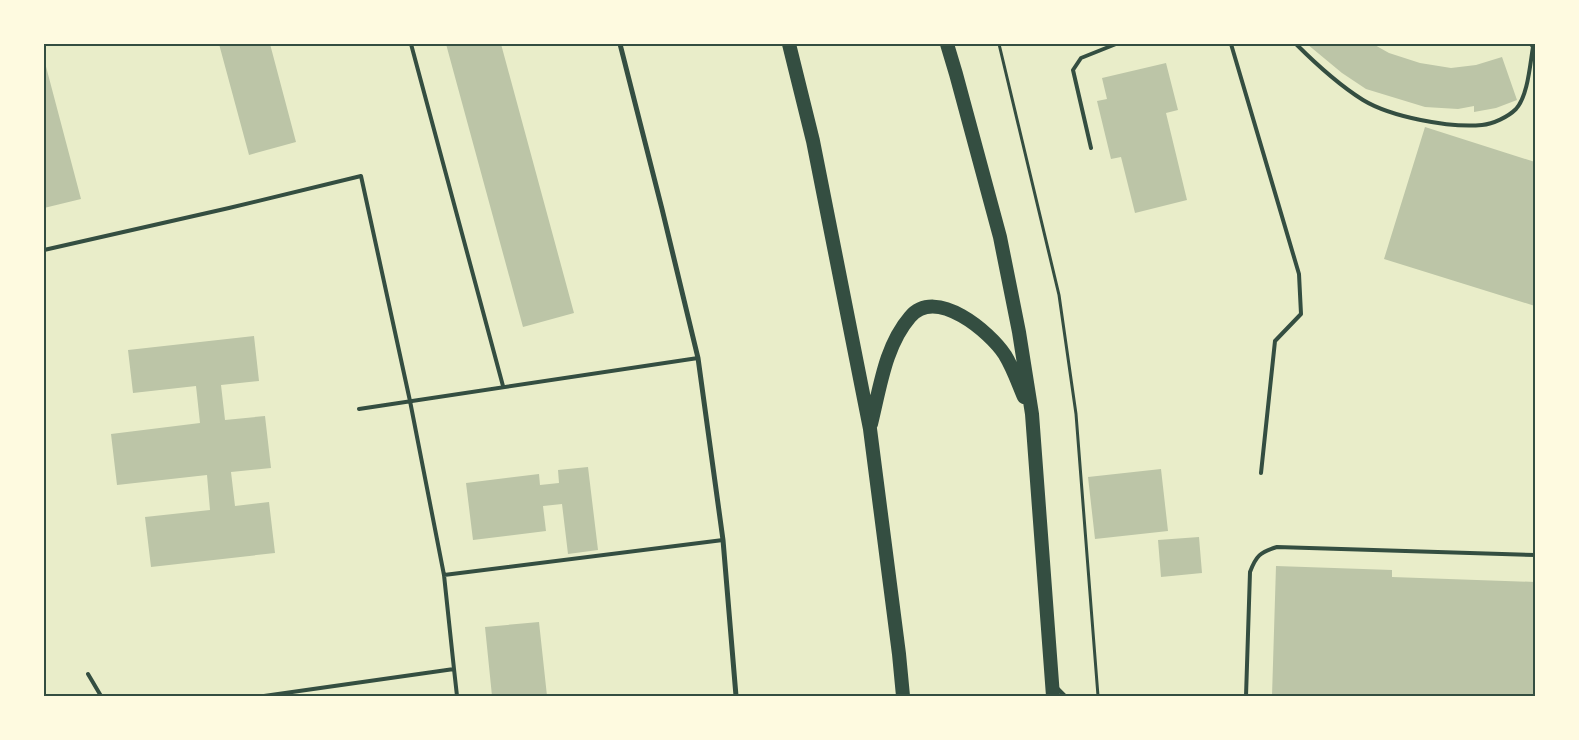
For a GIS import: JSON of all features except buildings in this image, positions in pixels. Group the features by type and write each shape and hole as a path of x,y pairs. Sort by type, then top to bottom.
{"highway":[{"path":"790,44 815,150 870,429 903,696"},
{"path":"947,44 1000,237 1019,332 1032,414 1053,690"},
{"path":"870,429 888,357 900,330 912,315 923,309 936,306 950,310 970,321 991,339 1005,356 1032,414"}],"street":[{"path":"620,44 698,358 723,540 736,696"}],"lane":[{"path":"411,44 503,386"},
{"path":"1091,148 1073,70 1081,58 1116,44"},
{"path":"1231,44 1300,274 1301,314 1275,341 1261,473"},
{"path":"1296,44 1318,66 1364,100 1392,113 1450,125 1484,125 1504,118 1517,108 1524,96 1533,47 1531,44"},
{"path":"44,250 361,176 410,400 444,575 457,696"},
{"path":"359,409 698,358"},
{"path":"444,575 723,540"},
{"path":"1246,696 1250,572 1254,560 1264,551 1277,547 1535,555"},
{"path":"264,696 454,669"},
{"path":"88,674 101,696"},
{"path":"1053,690 1065,696"}],"path":[{"path":"999,44 1059,295 1076,414 1098,696"}]}
